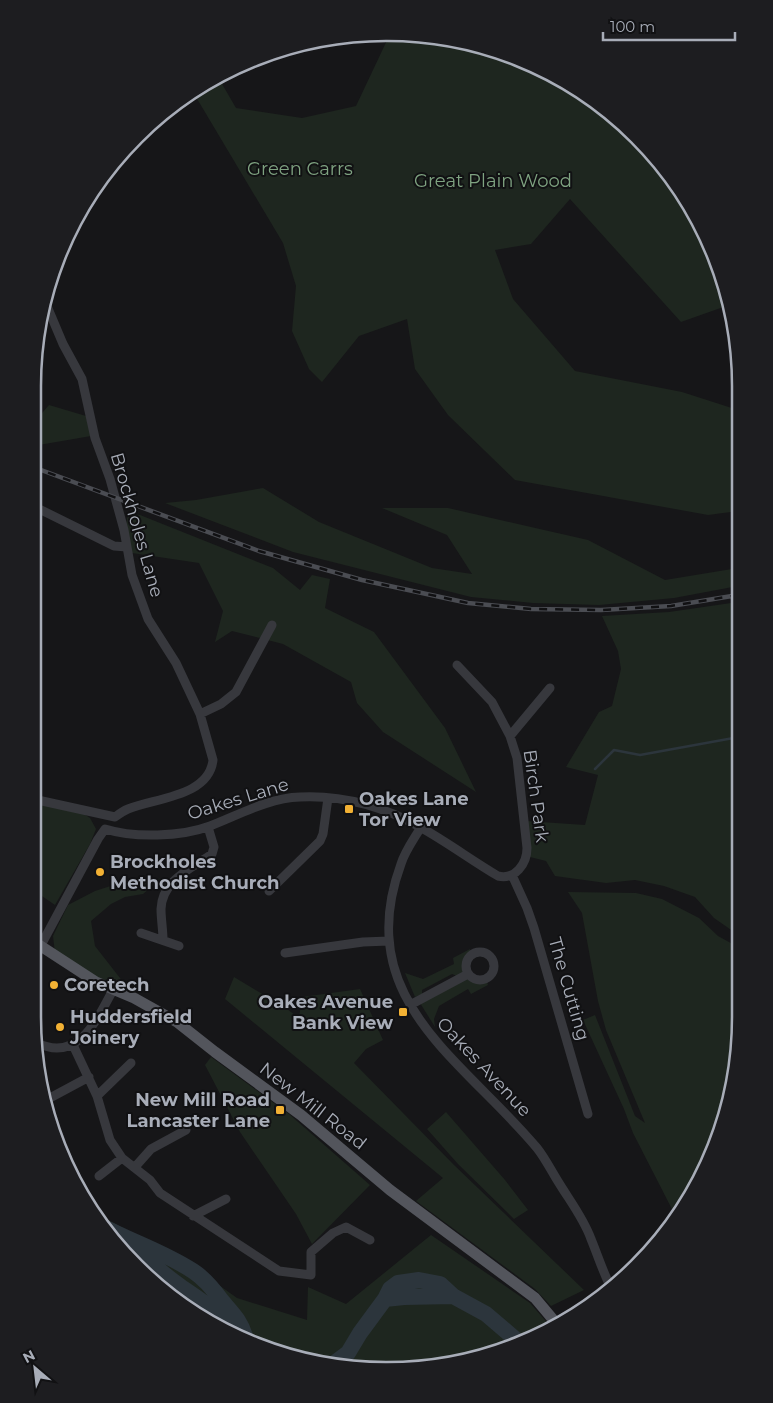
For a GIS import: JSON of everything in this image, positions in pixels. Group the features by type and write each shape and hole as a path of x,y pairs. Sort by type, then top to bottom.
{"main road":[{"name":"New Mill Road","path":"41,947 96,982 134,998 177,1022 301,1115 390,1190 535,1298 552,1319"}],"street":[{"name":"Brockholes Lane","path":"50,312 63,344 82,379 96,438 124,530 132,574 148,620 176,663 200,714 213,760 209,772 194,787 184,793 127,809 115,817"},
{"path":"41,510 114,546 127,547"},
{"path":"200,714 221,704 236,692 272,625"},
{"name":"Birch Park","path":"457,665 492,702 510,736 517,758 530,860 512,875"},
{"name":"Birch Park","path":"510,736 550,688"},
{"name":"Oakes Lane","path":"105,829 123,834 184,832 208,827 276,801 298,797 328,798 352,801 397,816 421,828 498,876 512,875"},
{"path":"269,891 320,841 323,834 328,798"},
{"path":"41,801 115,817 98,839 41,936"},
{"path":"162,940 161,907 164,892 172,882 212,854 214,847 208,827"},
{"name":"Oakes Avenue","path":"421,828 401,863 389,906 389,941 396,974 410,1005 436,1042 538,1149 586,1227 608,1281"},
{"name":"The Cutting","path":"512,875 528,908 588,1114"},
{"path":"141,933 179,946"},
{"path":"285,953 363,942 389,941"},
{"path":"410,1005 468,974"},
{"path":"43,1045 59,1047 73,1045 82,1039 90,1030 113,990"},
{"path":"73,1045 97,1096 110,1140 122,1158 150,1180 160,1193 193,1216 279,1271 311,1275 311,1252 333,1233 346,1227 370,1240"},
{"path":"97,1096 131,1064"},
{"path":"51,1097 89,1077"},
{"path":"135,1167 151,1149 186,1130"},
{"path":"99,1176 122,1158"},
{"path":"193,1216 226,1200"}],"green space":[{"name":"Great Plain Wood","path":"387,41 432,44 476,53 539,77 578,99 631,142 660,176 685,214 705,254 722,307 681,322 570,199 531,244 495,250 513,299 575,371 682,392 732,408 732,512 708,515 515,480 448,415 415,369 407,319 359,336 322,382 309,369 292,331 296,286 283,243 197,98 222,84 236,108 302,118 356,106"},
{"path":"49,405 86,416 91,436 41,445 41,414"},
{"path":"263,488 319,522 432,568 472,574 447,535 382,508 448,508 588,540 665,580 732,569 732,587 674,598 599,605 533,603 471,597 293,552 165,503 196,500"},
{"path":"128,514 140,515 273,568 300,590 312,575 330,579 325,608 374,632 445,728 476,792 383,732 357,703 351,682 283,644 232,631 215,642 223,611 199,563 132,553 126,525"},
{"path":"732,603 732,931 714,918 695,897 664,886 635,880 606,883 555,876 546,861 530,857 526,821 585,825 598,775 566,767 599,712 612,706 621,669 618,651 602,616 669,612"},
{"path":"41,804 84,814 90,818 96,829 90,844 55,905 41,895"},
{"path":"162,878 143,894 125,897 111,904 91,921 95,946 127,987 111,985 55,953 53,936 68,905 95,891 120,883 142,883"},
{"path":"568,892 636,893 662,899 699,918 718,936 732,944 732,1016 729,1062 720,1106 705,1149 672,1210 633,1133 583,1020 595,1015 635,1116 645,1123 606,1030 598,1001 582,913"},
{"path":"470,949 471,952 464,961 463,972 457,976 452,974 422,990 422,994 415,997 405,973 423,979 454,964 453,958"},
{"path":"234,977 299,1018 302,997 360,989 383,1040 366,1049 354,1063 454,1165 584,1290 551,1306 535,1289 416,1201 443,1178 225,999"},
{"path":"466,977 476,983 487,982 488,985 471,994 468,989 439,1006 434,1019 435,1027 420,1003"},
{"path":"211,1057 289,1114 370,1185 312,1244 296,1214 240,1132 205,1065"},
{"path":"446,1112 505,1180 528,1210 514,1219 458,1164 427,1129"},
{"path":"107,1219 195,1268 237,1298 307,1320 308,1287 346,1304 431,1235 530,1303 546,1322 519,1335 476,1350 432,1359 386,1362 341,1359 319,1355 297,1350 254,1335 195,1304 142,1261"}],"waterway":[{"path":"595,769 614,750 640,755 732,738"},
{"path":"120,1235 171,1258 197,1274 236,1317 243,1330"},
{"path":"127,1243 168,1277 206,1304 220,1318"},
{"path":"340,1359 348,1353 390,1289 398,1283 419,1280 440,1284 453,1296 486,1314 513,1337"},
{"path":"385,1299 453,1296"},
{"path":"204,1309 206,1304"}],"railway":[{"path":"41,470 259,551 362,580 468,603 531,609 601,610 671,606 732,596"}],"place":[{"name":"Oakes Lane Tor View","path":"349,809"},
{"name":"Brockholes Methodist Church","path":"100,872"},
{"name":"Coretech","path":"54,985"},
{"name":"Oakes Avenue Bank View","path":"403,1012"},
{"name":"Huddersfield Joinery","path":"60,1027"},
{"name":"New Mill Road Lancaster Lane","path":"280,1110"}],"park label":[{"name":"Green Carrs","path":"300,169"}]}
